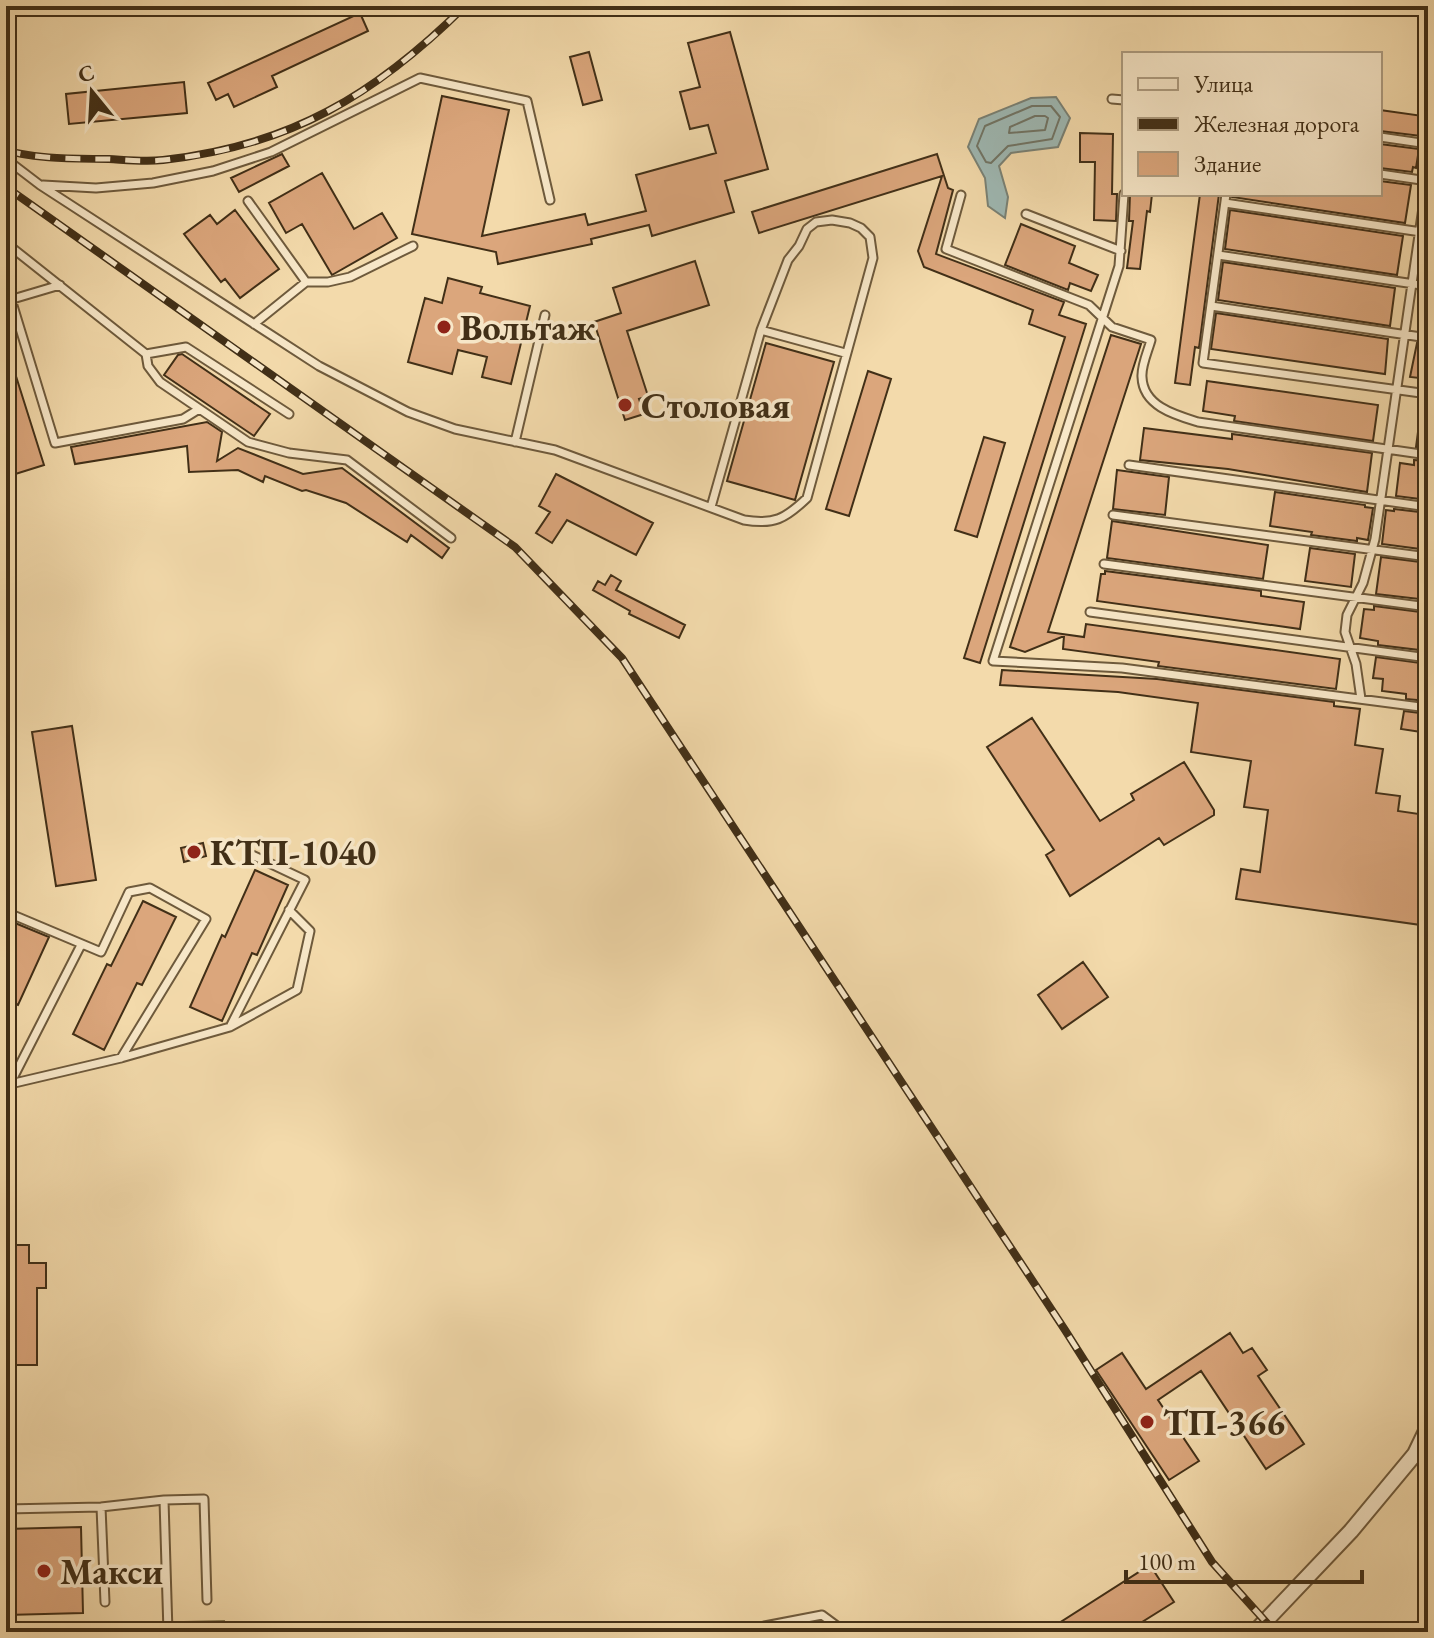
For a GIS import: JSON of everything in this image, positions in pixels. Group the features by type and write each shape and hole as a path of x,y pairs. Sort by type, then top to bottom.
{"street":[{"path":"1255,1632 1351,1531 1415,1454 1428,1427"}],"lane":[{"path":"40,185 124,186 213,171 271,152 420,78 527,101 550,200"},
{"path":"1112,99 1122,100"},
{"path":"1382,137 1428,144"},
{"path":"6,159 40,185 319,366 408,412 455,429 555,450 744,520 764,524 789,516 807,498 873,258 870,237 861,228 832,220 816,222 807,229 788,260 761,330 711,507"},
{"path":"1361,699 1356,664 1345,632 1347,615 1363,583 1375,539 1412,283 1424,233 1428,178 1382,174"},
{"path":"961,195 946,249 1089,305 1112,327 1151,340 1141,377 1149,397 1168,413 1198,422 1428,455"},
{"path":"1124,196 1119,266 993,661 1122,668 1428,708"},
{"path":"1424,233 1225,198 1203,363 1428,394"},
{"path":"248,201 306,282"},
{"path":"1026,214 1121,251"},
{"path":"6,243 146,354 148,366 160,382 248,442 289,453 347,460 451,538"},
{"path":"254,324 306,282 328,282 350,277 413,246"},
{"path":"1218,255 1428,286"},
{"path":"60,285 8,300 55,443 183,419 199,409"},
{"path":"1211,306 1428,338"},
{"path":"515,442 545,315"},
{"path":"761,330 845,353"},
{"path":"146,354 186,347 289,414"},
{"path":"1129,465 1428,507"},
{"path":"1113,515 1428,557"},
{"path":"1104,564 1428,607"},
{"path":"1090,612 1428,658"},
{"path":"230,1027 305,880 250,854"},
{"path":"6,912 101,952 129,892 150,888 206,919 121,1058"},
{"path":"8,1085 121,1058 230,1027 297,990 310,931 289,910"},
{"path":"8,1085 81,945"},
{"path":"6,1509 101,1507 204,1499 207,1600"},
{"path":"164,1500 168,1632"},
{"path":"101,1507 105,1602"},
{"path":"733,1632 822,1615 845,1632"}],"shaded area":[{"path":"224,1621 224,1632 186,1632 185,1622"}],"water":[{"path":"1056,97 1070,118 1058,147 1011,153 999,166 1008,197 1005,218 988,206 985,178 968,147 979,119 1031,98"}],"building":[{"path":"360,13 368,31 272,76 277,87 234,107 228,94 216,100 208,83"},
{"path":"730,32 768,169 725,181 734,212 652,236 649,225 591,239 592,244 498,264 496,252 412,234 442,96 509,110 482,236 585,214 588,225 646,211 636,175 716,153 708,125 690,129 680,92 700,87 688,43"},
{"path":"589,52 602,100 583,105 570,57"},
{"path":"184,82 187,113 69,124 66,94"},
{"path":"1382,110 1423,116 1421,136 1382,131"},
{"path":"1080,133 1113,134 1112,194 1117,194 1116,221 1094,220 1095,162 1080,162"},
{"path":"1382,144 1419,149 1416,168 1413,167 1412,172 1382,168"},
{"path":"282,154 289,166 239,192 231,178"},
{"path":"937,154 948,188 953,190 936,254 1064,302 1059,315 1086,324 980,663 964,658 1065,337 1029,324 1033,310 924,267 918,251 942,176 759,233 752,212"},
{"path":"322,173 354,229 382,213 397,238 332,275 302,224 286,233 269,203"},
{"path":"1382,181 1411,185 1405,223 1232,197 1382,196"},
{"path":"1130,196 1152,196 1140,269 1127,268 1133,221 1129,221"},
{"path":"1200,196 1219,196 1199,348 1195,347 1190,385 1175,383"},
{"path":"235,210 279,269 240,298 225,279 221,282 184,234 210,215 217,224"},
{"path":"1230,210 1403,236 1397,275 1225,249"},
{"path":"1021,224 1075,246 1069,263 1098,275 1091,291 1070,283 1068,290 1005,265"},
{"path":"695,261 709,305 627,331 648,396 639,399 644,414 625,420 594,322 621,313 613,288"},
{"path":"1223,262 1395,288 1390,326 1218,300"},
{"path":"448,278 482,287 480,293 530,306 511,384 482,377 487,357 458,350 452,374 408,362 425,298 442,303"},
{"path":"1216,313 1388,339 1385,374 1211,349"},
{"path":"1111,335 1141,344 1048,632 1084,637 1086,624 1340,659 1336,689 1158,666 1159,662 1063,649 1064,636 1025,652 1010,647"},
{"path":"766,343 834,362 795,500 727,481"},
{"path":"1417,343 1428,344 1428,379 1410,377"},
{"path":"9,354 44,465 9,476 6,466 6,355"},
{"path":"182,354 270,414 254,436 164,375"},
{"path":"868,371 891,379 849,516 826,509"},
{"path":"1207,381 1378,405 1373,441 1234,421 1235,416 1203,411"},
{"path":"1420,417 1428,417 1428,448 1416,447"},
{"path":"207,422 222,432 217,461 238,448 303,474 342,468 449,548 442,558 411,535 407,542 346,503 302,491 265,476 263,482 238,470 189,472 187,446 75,464 71,447"},
{"path":"1144,428 1232,439 1232,434 1372,453 1367,492 1228,469 1140,460"},
{"path":"984,437 1005,443 977,537 955,530"},
{"path":"1414,460 1428,461 1428,500 1396,496 1400,463 1414,465"},
{"path":"1117,470 1169,477 1165,515 1113,509"},
{"path":"556,474 653,523 636,555 567,520 552,543 536,533 550,512 539,506"},
{"path":"1275,492 1373,508 1368,540 1311,535 1312,532 1270,526"},
{"path":"1386,510 1428,513 1428,550 1382,544"},
{"path":"1112,521 1268,545 1263,579 1107,558"},
{"path":"1310,548 1355,554 1351,587 1305,581"},
{"path":"1381,557 1428,563 1428,600 1376,594"},
{"path":"1105,571 1261,591 1261,596 1304,602 1300,629 1097,601 1101,574"},
{"path":"611,575 621,581 616,590 685,625 679,638 629,614 630,611 593,590 598,581 605,585"},
{"path":"1374,606 1428,613 1428,651 1378,645 1378,641 1360,638 1364,609 1374,610"},
{"path":"1376,657 1428,664 1428,701 1406,699 1406,694 1382,691 1383,679 1373,678"},
{"path":"1002,670 1157,679 1334,702 1334,706 1360,709 1355,745 1383,749 1376,793 1400,796 1398,811 1426,815 1421,847 1428,848 1428,926 1236,899 1241,869 1260,872 1268,810 1244,807 1251,761 1191,752 1198,703 1118,692 1000,685"},
{"path":"1404,711 1428,714 1428,733 1401,729"},
{"path":"1032,718 1100,821 1134,800 1131,794 1184,762 1214,810 1214,815 1164,845 1159,838 1070,896 1046,855 1054,850 987,747"},
{"path":"72,726 96,880 56,886 32,732"},
{"name":"КТП-1040","path":"203,843 206,856 184,862 181,848"},
{"path":"255,870 288,885 257,955 252,953 222,1021 190,1007"},
{"path":"143,901 176,917 142,985 137,983 104,1050 73,1034 107,964 111,966"},
{"path":"15,923 49,937 18,1005 6,1000 6,944"},
{"path":"1083,962 1108,997 1062,1029 1038,995"},
{"path":"6,1245 29,1245 29,1263 46,1263 46,1288 37,1288 37,1365 6,1365"},
{"path":"1230,1333 1243,1353 1252,1348 1267,1370 1258,1376 1304,1444 1266,1469 1201,1371 1158,1400 1199,1461 1169,1480 1096,1370 1122,1353 1146,1389"},
{"name":"Макси","path":"81,1527 83,1613 6,1615 6,1529"},
{"path":"1150,1565 1174,1602 1126,1632 1045,1632"}],"railway":[{"path":"6,150 57,158 150,161 209,153 251,143 291,129 363,90 398,66 465,6"},
{"path":"6,187 515,547 622,658 1065,1330 1212,1562 1275,1632"}],"place":[{"name":"Вольтаж","path":"444,327"},
{"name":"Столовая","path":"625,405"},
{"name":"КТП-1040","path":"194,852"},
{"name":"ТП-366","path":"1147,1422"},
{"name":"Макси","path":"44,1571"}]}
